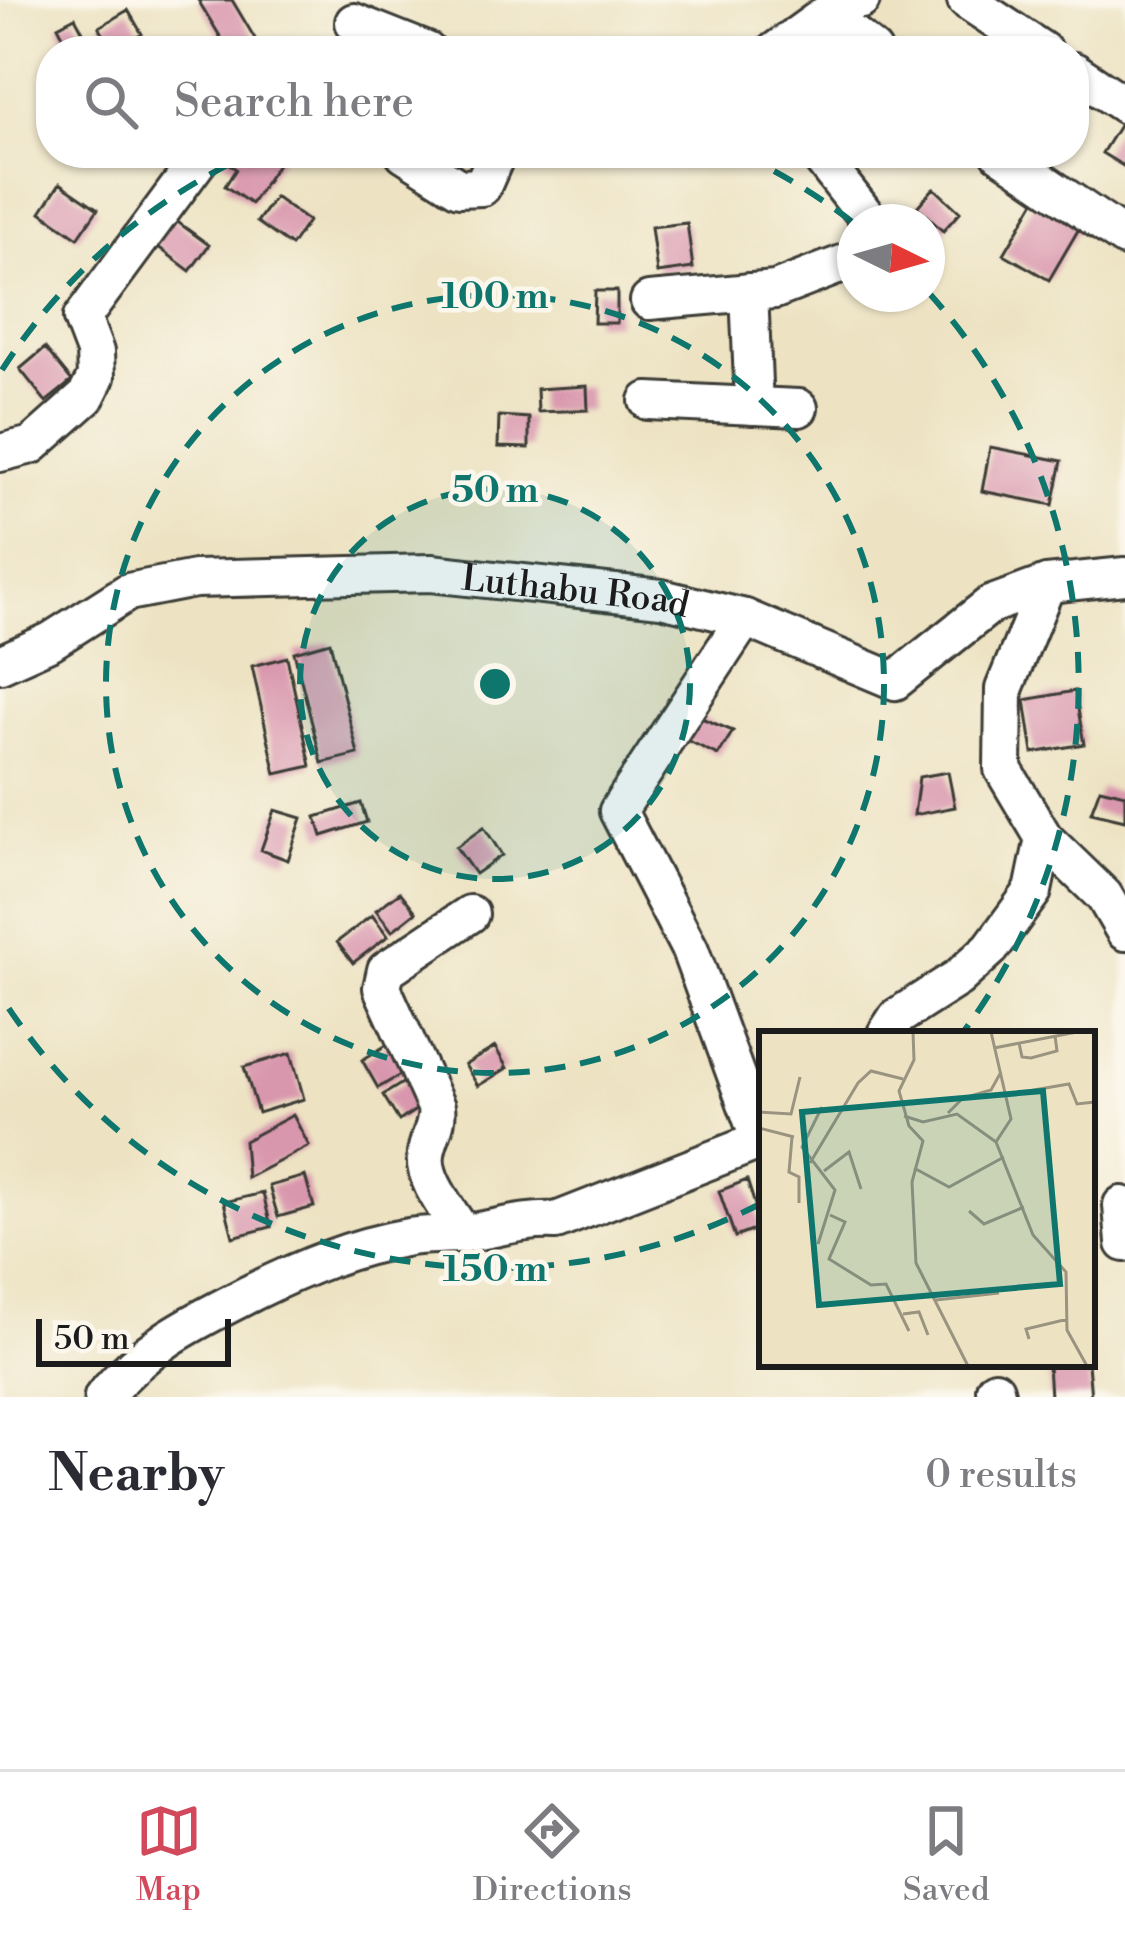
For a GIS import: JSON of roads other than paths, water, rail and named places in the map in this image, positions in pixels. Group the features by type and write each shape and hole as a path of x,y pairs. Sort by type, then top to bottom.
{"street":[{"path":"966,0 1020,36"},
{"path":"799,36 844,8 863,36"},
{"path":"354,22 389,36"},
{"path":"1089,81 1125,105"},
{"path":"0,453 32,445 86,397 96,377 95,352 82,318 193,168"},
{"path":"428,168 470,190 482,188 491,168"},
{"path":"829,168 857,204"},
{"path":"1022,168 1125,238"},
{"path":"649,301 775,290 837,266"},
{"path":"749,292 754,406"},
{"path":"648,400 799,408"},
{"name":"Luthabu Road","path":"0,664 51,641 128,592 195,579 431,573 661,598 746,618 896,681 990,605 1047,584 1125,576"},
{"path":"1047,584 1004,689 1004,769 1044,838 1104,896 1125,932"},
{"path":"746,618 618,811 690,950 759,1136"},
{"path":"888,1031 897,1017 958,978 991,948 1033,891 1044,838"},
{"path":"463,1234 425,1168 429,1138 438,1118 436,1107 382,988 386,970 470,914"},
{"path":"103,1397 131,1364 187,1323 296,1269 411,1237 556,1221 759,1142"},
{"path":"1113,1204 1125,1243"}]}
